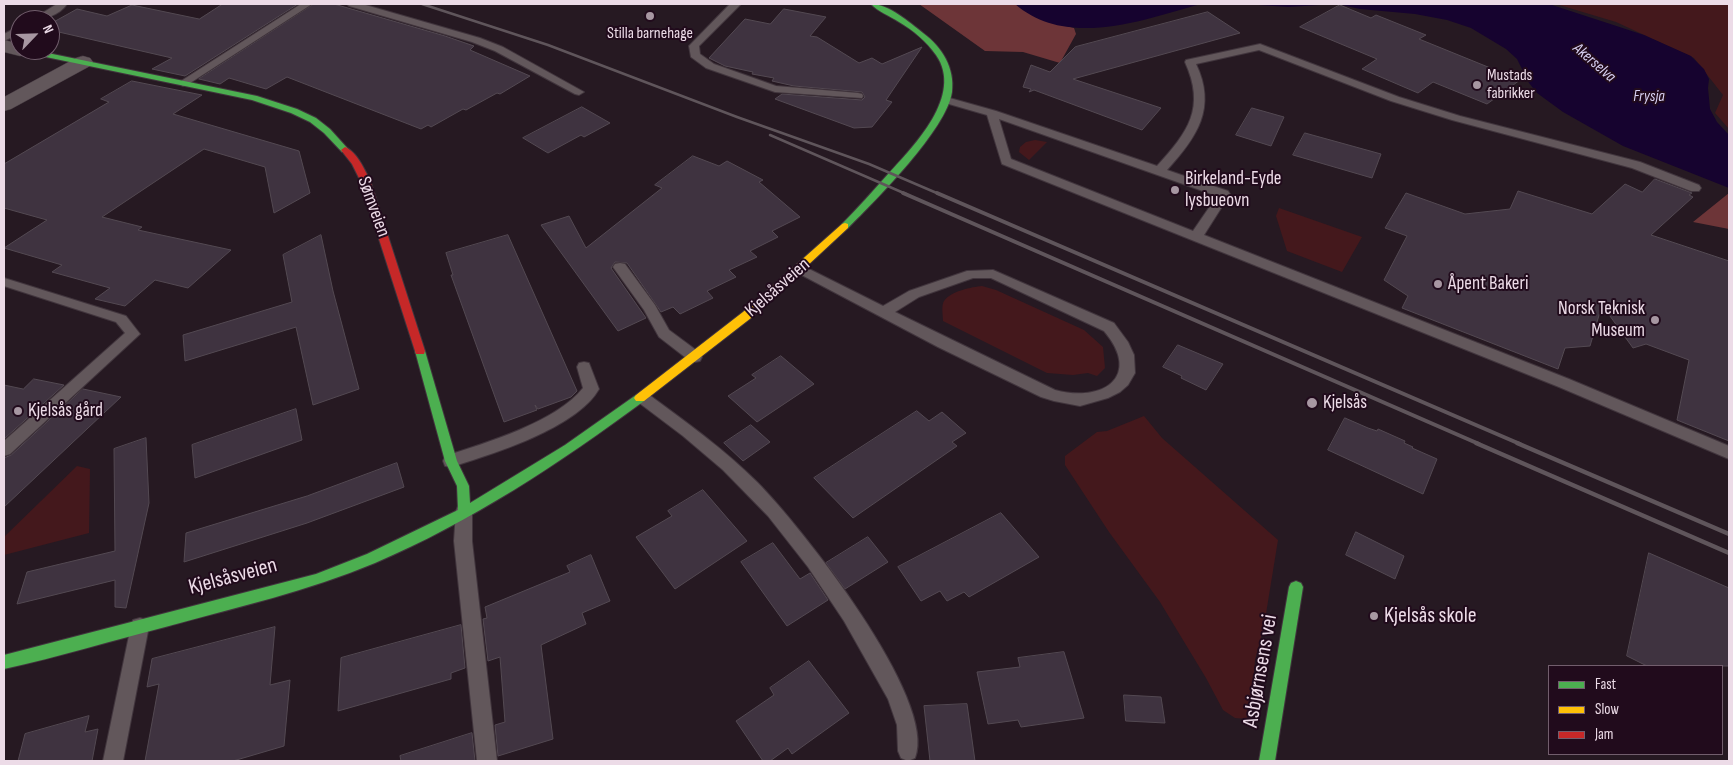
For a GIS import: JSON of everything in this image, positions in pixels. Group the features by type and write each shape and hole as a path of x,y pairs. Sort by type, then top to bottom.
{"main road":[{"name":"Kjelsåsveien","path":"4,662 266,594 347,568 441,525 530,473 643,398 801,269 863,207 916,148 939,117 949,86 945,62 926,37 909,24 874,4"},
{"name":"Sømveien","path":"60,58 254,98 294,111 312,120 327,131 356,163 365,180 406,304 451,461 462,486 464,511"},
{"name":"Asbjørnsens vei","path":"1267,761 1296,587"}],"street":[{"path":"4,105 83,62"}],"lane":[{"path":"182,83 307,4"},
{"path":"352,4 476,40 499,49 579,92"},
{"path":"736,4 718,17 712,28 694,46 695,55 710,66 775,89 858,96"},
{"path":"1159,171 1182,145 1198,120 1201,90 1190,62 1260,47 1456,118 1636,165 1695,188"},
{"path":"946,100 992,113 1224,194 1196,237"},
{"path":"992,113 1006,161 1564,383 1729,453"},
{"path":"620,268 650,308 664,333 695,357"},
{"path":"801,269 884,312 1046,394 1062,399 1082,400 1114,390 1125,378 1130,364 1127,351 1120,338 1109,327 993,274 972,274 914,294 884,312"},
{"path":"4,450 134,334 121,320 5,282"},
{"path":"451,461 524,434 565,412 587,397 591,389 584,367"},
{"path":"643,398 703,443 739,476 777,514 815,560 855,621 892,686 907,725 908,751"},
{"path":"464,511 463,541 487,761"},
{"path":"113,761 140,626"}],"shaded area":[{"path":"919,4 1015,4 1038,18 1074,28 1076,34 1060,63 1023,52 985,51"},
{"path":"1556,4 1729,4 1729,129 1715,113 1723,95 1694,58 1616,22"},
{"path":"1035,140 1047,142 1029,160 1019,152 1020,147 1026,142"},
{"path":"1729,193 1729,229 1693,222"},
{"path":"1279,208 1362,237 1342,272 1287,251 1276,216"},
{"path":"982,286 996,290 1084,330 1103,347 1105,368 1097,376 1088,373 1073,375 1047,373 943,321 943,305 947,298 962,290"},
{"path":"1144,416 1162,438 1278,540 1264,626 1255,660 1252,695 1247,719 1235,718 1223,710 1160,602 1109,532 1065,465 1065,456 1097,432 1107,431"},
{"path":"77,466 90,469 89,533 4,555 4,537"}],"water":[{"path":"1015,4 1201,4 1130,23 1106,27 1081,28 1058,25 1036,18"},
{"path":"1244,4 1337,4 1288,7"},
{"name":"Frysja","path":"1337,4 1549,4 1644,35 1691,56 1704,69 1709,79 1710,109 1717,122 1729,135 1729,188 1623,146 1563,112 1537,93 1529,83 1517,59 1506,49 1471,28 1447,20 1415,14 1360,9"}],"building":[{"path":"223,4 298,4 185,76 152,69 172,58 60,32 60,18 77,9 107,16 132,5 199,19"},
{"path":"314,4 334,4 445,36 474,46 470,50 530,76 500,94 497,93 466,110 463,109 431,127 428,125 421,129 287,77 266,89 229,78 220,84 199,79"},
{"path":"1340,5 1371,18 1376,15 1426,35 1419,39 1520,80 1487,104 1433,82 1418,93 1362,69 1377,59 1300,27"},
{"path":"784,9 826,17 810,36 817,37 859,63 872,58 882,64 922,47 886,100 892,102 872,127 854,128 775,99 782,94 862,100 865,97 862,92 794,86 772,81 774,78 725,66 709,58 745,19 770,24"},
{"path":"1208,12 1240,33 1073,79 1161,108 1142,130 1034,90 1029,92 1031,89 1023,87 1031,65 1050,72 1075,47"},
{"path":"132,81 202,95 173,114 299,151 310,193 274,213 265,167 204,149 102,217 142,227 138,230 231,250 188,288 155,280 125,306 95,299 110,288 52,272 62,265 4,248 47,220 4,208 4,164 109,102 101,99"},
{"path":"582,107 610,123 584,137 581,135 548,153 523,138"},
{"path":"1252,108 1284,117 1271,146 1236,135"},
{"path":"1305,133 1381,154 1372,178 1293,155"},
{"path":"693,156 719,166 727,161 763,180 759,182 800,217 772,231 778,237 750,251 757,257 729,270 736,277 707,291 713,298 680,314 673,307 661,312 627,263 615,262 611,268 646,318 618,331 541,225 569,216 586,248 662,188 655,185"},
{"name":"Norsk Teknisk Museum","path":"1655,179 1692,193 1689,195 1693,197 1651,235 1729,261 1729,441 1677,420 1689,360 1646,344 1633,348 1602,305 1590,346 1565,348 1558,369 1402,308 1408,296 1384,280 1407,236 1385,228 1406,193 1465,214 1510,209 1518,191 1592,214 1625,184 1642,192"},
{"path":"321,235 333,291 359,389 313,405 296,327 185,361 183,335 292,302 283,255"},
{"path":"508,235 577,391 571,397 538,409 535,405 537,410 504,422 451,275 453,275 446,253"},
{"path":"1178,345 1223,364 1206,390 1163,367"},
{"path":"781,356 814,384 757,422 728,396 756,378 752,375"},
{"name":"Kjelsås gård","path":"34,379 64,385 4,439 4,385 23,389"},
{"path":"83,389 121,397 4,507 4,458 11,455"},
{"path":"296,409 302,440 195,478 192,445"},
{"path":"917,411 929,421 942,412 966,433 952,442 957,446 853,518 814,478"},
{"name":"Kjelsås","path":"1345,418 1377,431 1378,429 1405,441 1404,443 1412,448 1437,459 1423,494 1328,450"},
{"path":"751,425 770,442 743,461 724,443"},
{"path":"146,438 149,503 126,608 115,607 115,580 17,604 27,572 115,551 114,449"},
{"path":"397,463 404,487 307,523 184,562 186,533 307,496"},
{"path":"703,490 747,541 675,589 636,537 672,516 668,511"},
{"path":"1001,513 1039,557 969,597 964,592 947,601 940,591 921,601 898,567"},
{"path":"1356,532 1404,556 1395,579 1346,555"},
{"path":"868,537 888,562 845,589 826,563"},
{"path":"773,543 800,579 810,573 828,600 787,626 741,562"},
{"path":"1649,553 1729,588 1729,666 1645,665 1627,656"},
{"path":"591,555 610,601 582,613 586,624 541,645 553,739 498,756 495,725 505,722 500,657 488,661 483,619 487,618 485,607 570,572 567,566"},
{"path":"461,625 465,668 451,673 451,679 338,711 341,658"},
{"path":"275,627 270,685 290,680 284,746 233,761 145,761 159,684 147,687 152,659"},
{"path":"1064,652 1084,718 1021,727 1018,720 988,724 977,672 1020,667 1018,658"},
{"path":"809,661 849,713 792,754 788,748 770,761 763,761 736,721 774,695 770,688"},
{"path":"1124,695 1161,697 1165,723 1126,721"},
{"path":"967,704 975,761 930,761 924,706"},
{"path":"89,716 85,732 98,729 92,761 18,761 25,734"},
{"path":"472,733 475,761 401,761 400,756"}],"railway":[{"path":"422,4 548,45 737,117 869,164 939,194"},
{"path":"770,135 906,194"},
{"path":"903,193 1479,444"},
{"path":"937,193 1520,444"},
{"path":"1476,443 1729,553"},
{"path":"1517,443 1729,534"}],"traffic: fast":[{"path":"845,226 924,138 940,114 947,93 948,74 941,56 926,39 904,22 874,4"},
{"path":"60,58 254,98 294,111 313,120 327,131 345,150"},
{"path":"420,351 451,461 463,486 464,511"},
{"path":"4,662 284,589 332,574 372,558 452,519 531,473 640,398"},
{"path":"1267,761 1296,587"}],"traffic: slow":[{"path":"640,398 747,315 845,226"}],"traffic: jam":[{"path":"345,150 356,163 365,180 420,351"}],"place":[{"name":"Stilla barnehage","path":"650,16"},
{"name":"Mustads fabrikker","path":"1477,85"},
{"name":"Birkeland-Eyde lysbueovn","path":"1175,190"},
{"name":"Åpent Bakeri","path":"1438,284"},
{"name":"Norsk Teknisk Museum","path":"1655,320"},
{"name":"Kjelsås","path":"1312,403"},
{"name":"Kjelsås gård","path":"18,411"},
{"name":"Kjelsås skole","path":"1374,616"}],"water label":[{"name":"Akerselva","path":"1594,63"}]}
